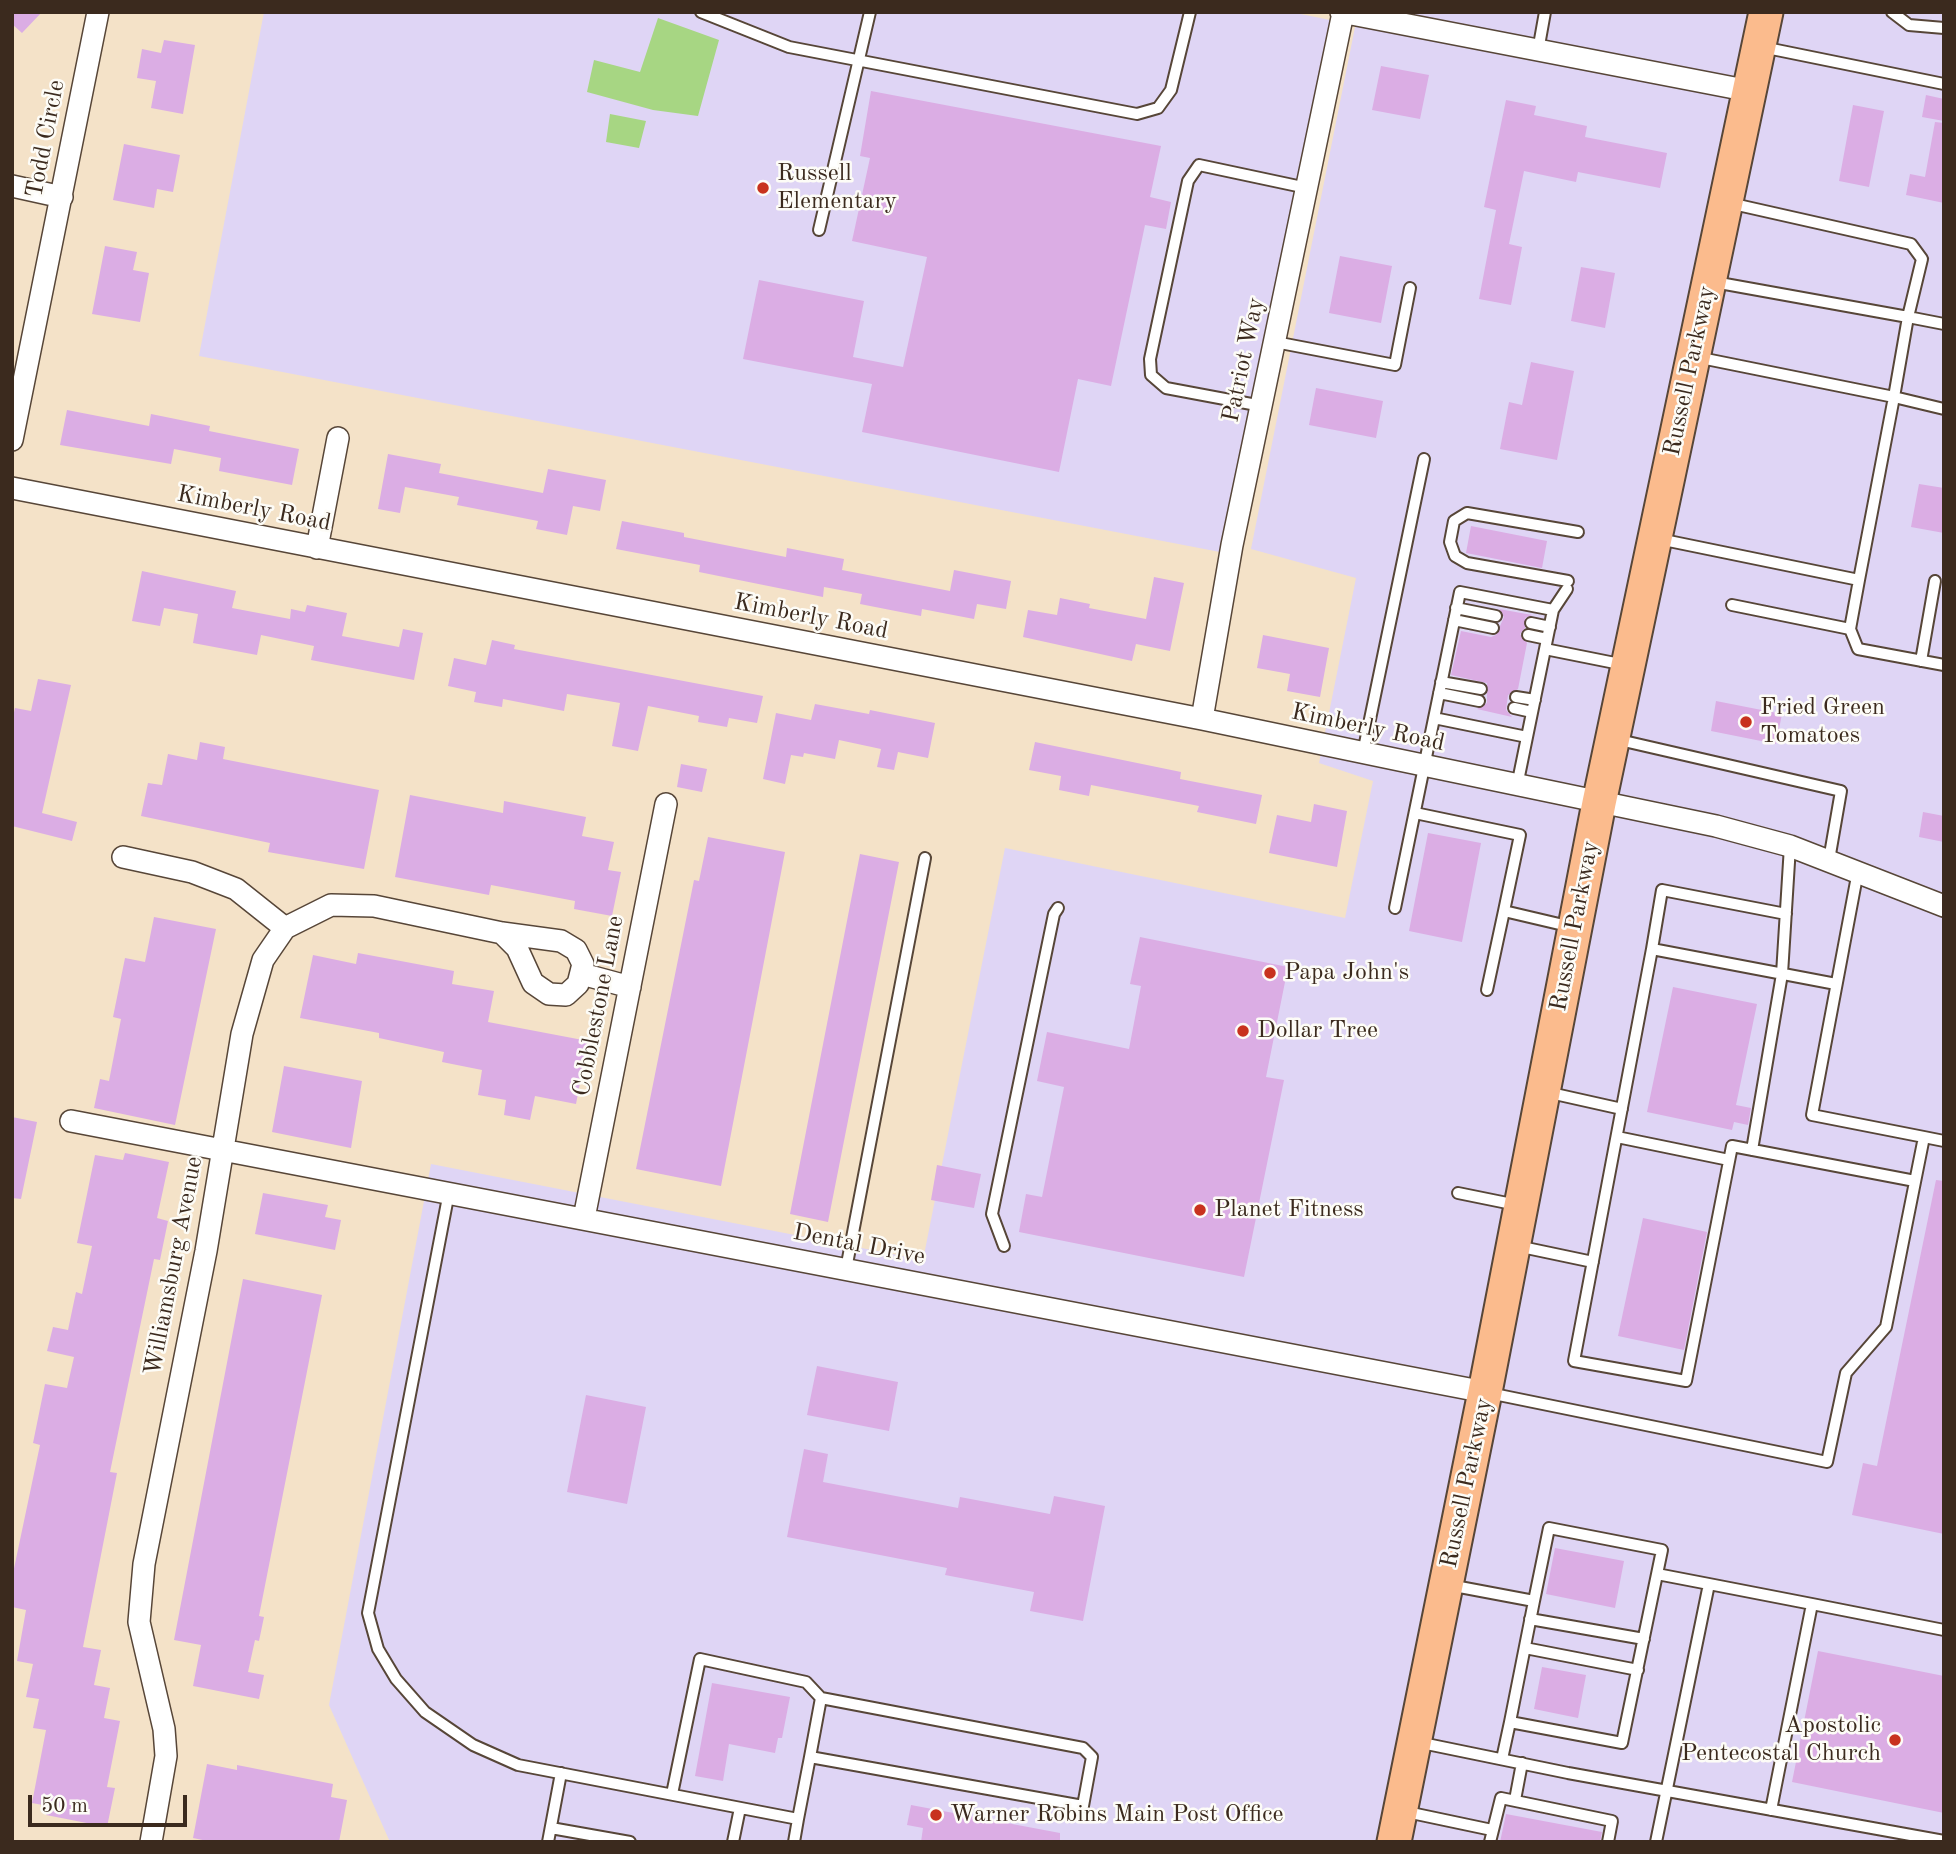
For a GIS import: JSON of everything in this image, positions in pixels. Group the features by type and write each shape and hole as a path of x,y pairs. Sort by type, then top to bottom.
{"main road":[{"name":"Russell Parkway","path":"1397,1826 1485,1392 1612,739 1766,12"}],"street":[{"name":"Todd Circle","path":"12,440 98,12"},
{"path":"1342,13 1750,91"},
{"name":"Patriot Way","path":"1202,719 1232,545 1342,13"},
{"path":"12,186 62,197"},
{"path":"317,548 338,438"},
{"name":"Kimberly Road","path":"12,488 1202,719 1716,826 1790,846 1944,906"},
{"name":"Cobblestone Lane","path":"584,1218 666,804"},
{"path":"123,857 192,872 236,889 285,928"},
{"name":"Williamsburg Avenue","path":"151,1842 166,1756 164,1729 138,1622 144,1564 251,999 263,960 285,928 331,905 374,906 502,933 561,941 576,950 583,964 582,974"},
{"path":"502,933 517,948 533,984 549,994 566,995 578,984 582,974 630,987"},
{"name":"Dental Drive","path":"71,1121 1485,1392"}],"lane":[{"path":"701,12 789,47 1137,114 1158,108 1171,90 1190,12"},
{"path":"819,230 870,12"},
{"path":"1538,52 1545,12"},
{"path":"1892,12 1909,24 1944,28"},
{"path":"1759,47 1944,84"},
{"path":"1262,406 1166,388 1151,375 1150,359 1188,181 1199,164 1307,188"},
{"path":"1727,202 1911,244 1922,259 1908,317 1850,629 1858,649 1944,665"},
{"path":"1710,281 1944,324"},
{"path":"1275,342 1395,365 1410,288"},
{"path":"1693,357 1894,397 1944,410"},
{"path":"1363,753 1424,459"},
{"path":"1517,786 1553,610 1568,585 1467,563 1455,556 1450,542 1454,522 1466,513 1578,532"},
{"path":"1655,538 1859,580"},
{"path":"1921,661 1935,581"},
{"path":"1395,908 1460,592 1553,610"},
{"path":"1732,605 1850,629"},
{"path":"1456,608 1496,616"},
{"path":"1454,620 1493,628"},
{"path":"1531,623 1550,626"},
{"path":"1528,635 1546,644 1628,666"},
{"path":"1440,688 1481,690"},
{"path":"1440,688 1479,701"},
{"path":"1532,712 1515,702 1535,700"},
{"path":"1434,718 1527,737"},
{"path":"1612,739 1842,791 1829,860"},
{"path":"1415,813 1520,835 1487,990"},
{"path":"1752,1150 1782,974 1790,846"},
{"path":"846,1269 925,858"},
{"path":"1858,871 1812,1115 1944,1140"},
{"path":"1786,914 1662,890 1574,1361 1686,1381 1732,1146 1915,1181"},
{"path":"1004,1246 992,1214 1054,914 1058,908"},
{"path":"1504,911 1575,928"},
{"path":"1652,949 1836,984"},
{"path":"1543,1091 1622,1109"},
{"path":"1485,1392 1827,1462 1846,1373 1886,1327 1924,1137"},
{"path":"1617,1138 1729,1160"},
{"path":"449,1192 368,1613 384,1659 396,1679 425,1712 473,1745 518,1765 798,1819"},
{"path":"1458,1193 1521,1206"},
{"path":"1514,1245 1593,1262"},
{"path":"1502,1759 1549,1528 1662,1550 1622,1743 1510,1722"},
{"path":"1657,1574 1944,1630"},
{"path":"1446,1584 1534,1601"},
{"path":"1656,1842 1709,1584"},
{"path":"1772,1811 1812,1604"},
{"path":"1530,1619 1644,1639"},
{"path":"1525,1648 1637,1670"},
{"path":"672,1794 699,1660 806,1682 821,1698 1083,1748 1093,1758 1083,1806 810,1756"},
{"path":"794,1842 821,1698"},
{"path":"1414,1741 1665,1791 1944,1841"},
{"path":"1514,1800 1522,1763"},
{"path":"548,1842 561,1773"},
{"path":"1490,1842 1501,1798 1612,1821 1608,1842"},
{"path":"733,1842 740,1808"},
{"path":"1397,1826 1492,1830"},
{"path":"551,1828 630,1842"}],"shaded area":[{"name":"Russell Elementary","path":"264,12 1291,12 1330,20 1220,552 199,356"},
{"path":"1358,12 1944,12 1944,1842 390,1842 329,1705 431,1164 923,1260 1005,848 1345,918 1373,781 1319,763 1356,578 1251,549"}],"green space":[{"path":"658,18 719,40 698,116 653,110 587,92 594,60 640,72"},
{"path":"610,114 646,121 639,148 606,142"}],"building":[{"path":"12,12 42,12 22,33 12,24"},
{"path":"164,40 195,45 183,114 151,108 156,81 137,78 142,49 161,53"},
{"path":"1381,66 1429,75 1420,119 1372,110"},
{"path":"871,91 1161,146 1150,197 1171,202 1166,229 1145,225 1111,386 1078,379 1059,472 862,432 872,384 743,359 759,280 864,301 853,357 903,367 927,257 852,241 870,158 860,156"},
{"path":"1926,95 1944,99 1944,121 1922,117"},
{"path":"1506,100 1536,106 1534,115 1587,126 1585,137 1667,153 1660,188 1578,172 1576,182 1524,171 1509,244 1522,247 1511,305 1479,299 1496,210 1484,207"},
{"path":"1853,105 1884,111 1869,187 1839,181"},
{"path":"1935,122 1944,123 1944,203 1906,195 1910,174 1925,177"},
{"path":"124,144 180,155 173,192 157,189 154,208 113,200"},
{"path":"105,246 137,252 133,270 149,273 140,322 92,314"},
{"path":"1340,256 1392,266 1381,323 1329,313"},
{"path":"1581,267 1615,273 1605,328 1571,321"},
{"path":"1531,362 1574,371 1557,460 1500,449 1509,402 1522,405"},
{"path":"1316,388 1383,401 1376,438 1309,425"},
{"path":"67,410 149,426 151,414 210,426 209,431 299,449 292,485 219,471 221,458 174,449 171,464 60,445"},
{"path":"388,454 441,464 439,473 543,493 548,469 606,480 600,511 573,506 567,535 536,529 538,521 457,505 459,497 405,487 400,513 378,509"},
{"path":"1919,484 1944,488 1944,533 1911,527"},
{"path":"622,521 684,533 684,537 786,557 787,548 844,559 842,570 950,591 954,570 1011,581 1006,609 977,604 974,619 922,609 921,616 860,604 862,594 824,587 823,597 699,572 700,565 616,549"},
{"path":"1471,526 1547,541 1542,568 1466,553"},
{"path":"142,571 236,591 232,608 290,619 291,609 305,612 307,605 347,613 342,636 399,647 403,629 423,633 414,680 311,660 314,646 261,635 257,655 193,643 198,614 164,608 160,626 132,621"},
{"path":"1154,577 1184,583 1170,651 1136,644 1132,661 1023,637 1028,610 1057,615 1060,598 1090,604 1089,608 1146,619"},
{"path":"1499,609 1532,615 1525,618 1525,628 1520,634 1527,643 1518,689 1508,695 1506,710 1512,717 1477,709 1487,703 1487,683 1451,675 1461,631 1491,637 1496,635 1504,617"},
{"path":"1263,635 1329,648 1320,697 1287,691 1290,674 1257,668"},
{"path":"492,640 515,645 514,649 763,696 757,723 729,718 727,727 698,722 699,716 648,706 638,751 612,746 620,703 567,694 564,711 503,699 502,707 474,702 476,692 448,686 454,658 486,665"},
{"path":"38,679 71,685 42,813 77,822 72,841 12,826 12,721 15,708 31,711"},
{"name":"Fried Green Tomatoes","path":"1716,701 1782,714 1776,744 1711,731"},
{"path":"815,704 869,714 870,710 935,723 928,758 898,752 894,770 877,767 881,749 839,740 835,759 804,753 803,757 791,755 785,784 763,779 776,713 811,720"},
{"path":"200,742 225,747 223,759 379,790 364,869 268,852 270,843 141,816 148,783 162,785 168,754 197,760"},
{"path":"1035,742 1181,772 1180,779 1262,795 1256,824 1197,812 1199,806 1091,785 1089,796 1059,790 1061,776 1029,770"},
{"path":"681,764 707,769 702,792 677,787"},
{"path":"410,795 503,813 504,801 586,817 582,836 614,842 608,870 621,872 612,916 574,909 575,901 491,885 489,895 395,877"},
{"path":"1314,804 1347,811 1337,867 1269,853 1277,815 1311,822"},
{"path":"1923,812 1944,816 1944,842 1919,837"},
{"path":"1428,833 1481,843 1462,942 1409,931"},
{"path":"708,837 785,852 721,1186 636,1169 694,880 699,881"},
{"path":"860,854 899,862 828,1222 790,1214"},
{"path":"154,917 216,929 175,1125 94,1108 100,1079 109,1081 121,1019 113,1017 125,958 145,962"},
{"path":"1140,937 1288,967 1266,1077 1284,1080 1244,1277 1019,1232 1026,1194 1042,1197 1064,1087 1037,1081 1047,1032 1129,1049 1141,986 1130,984"},
{"path":"358,953 454,971 452,984 494,991 488,1022 588,1041 576,1104 535,1096 530,1120 504,1115 506,1100 478,1095 482,1070 442,1062 444,1052 379,1038 379,1033 300,1018 313,955 356,964"},
{"path":"1673,987 1757,1004 1736,1105 1751,1108 1748,1125 1734,1122 1732,1130 1647,1112"},
{"path":"284,1066 362,1081 351,1148 272,1132"},
{"path":"12,1117 37,1122 21,1199 12,1198"},
{"path":"125,1153 169,1162 157,1218 168,1221 160,1260 154,1259 110,1472 117,1473 83,1647 101,1650 94,1685 110,1688 104,1718 120,1721 107,1787 115,1788 107,1827 46,1815 48,1806 32,1803 46,1730 33,1728 39,1699 26,1697 33,1664 17,1661 26,1610 12,1607 12,1578 40,1445 33,1443 45,1384 67,1388 74,1357 47,1351 53,1327 68,1330 76,1292 82,1294 92,1246 77,1243 95,1155 123,1160"},
{"path":"937,1165 981,1174 974,1208 931,1200"},
{"path":"1936,1180 1944,1181 1944,1534 1852,1515 1863,1463 1877,1466"},
{"path":"263,1193 328,1205 325,1217 341,1220 335,1250 255,1234"},
{"path":"1643,1218 1707,1232 1684,1350 1618,1336"},
{"path":"243,1279 322,1295 259,1616 264,1617 259,1641 255,1640 248,1672 264,1675 259,1699 193,1686 201,1645 174,1640"},
{"path":"817,1366 898,1382 889,1431 807,1415"},
{"path":"586,1395 646,1407 627,1504 567,1492"},
{"path":"804,1449 828,1454 823,1482 958,1508 960,1497 1050,1514 1054,1496 1105,1506 1083,1621 1030,1611 1034,1592 945,1575 947,1568 787,1537"},
{"path":"1555,1548 1624,1561 1615,1608 1546,1594"},
{"path":"1818,1651 1944,1676 1944,1813 1792,1782"},
{"path":"1542,1667 1586,1675 1578,1718 1534,1709"},
{"path":"712,1683 790,1697 782,1738 778,1738 775,1753 729,1744 723,1781 695,1776"},
{"path":"207,1764 237,1770 237,1765 333,1784 331,1797 347,1800 339,1842 212,1842 193,1838"},
{"name":"Warner Robins Main Post Office","path":"911,1805 1060,1833 1060,1842 921,1842 923,1828 907,1825"},
{"path":"1506,1814 1602,1832 1600,1842 1500,1842"}],"place":[{"name":"Russell Elementary","path":"763,188"},
{"name":"Fried Green Tomatoes","path":"1746,722"},
{"name":"Papa John's","path":"1270,973"},
{"name":"Dollar Tree","path":"1243,1031"},
{"name":"Planet Fitness","path":"1200,1210"},
{"name":"Apostolic Pentecostal Church","path":"1895,1740"},
{"name":"Warner Robins Main Post Office","path":"936,1815"}]}
